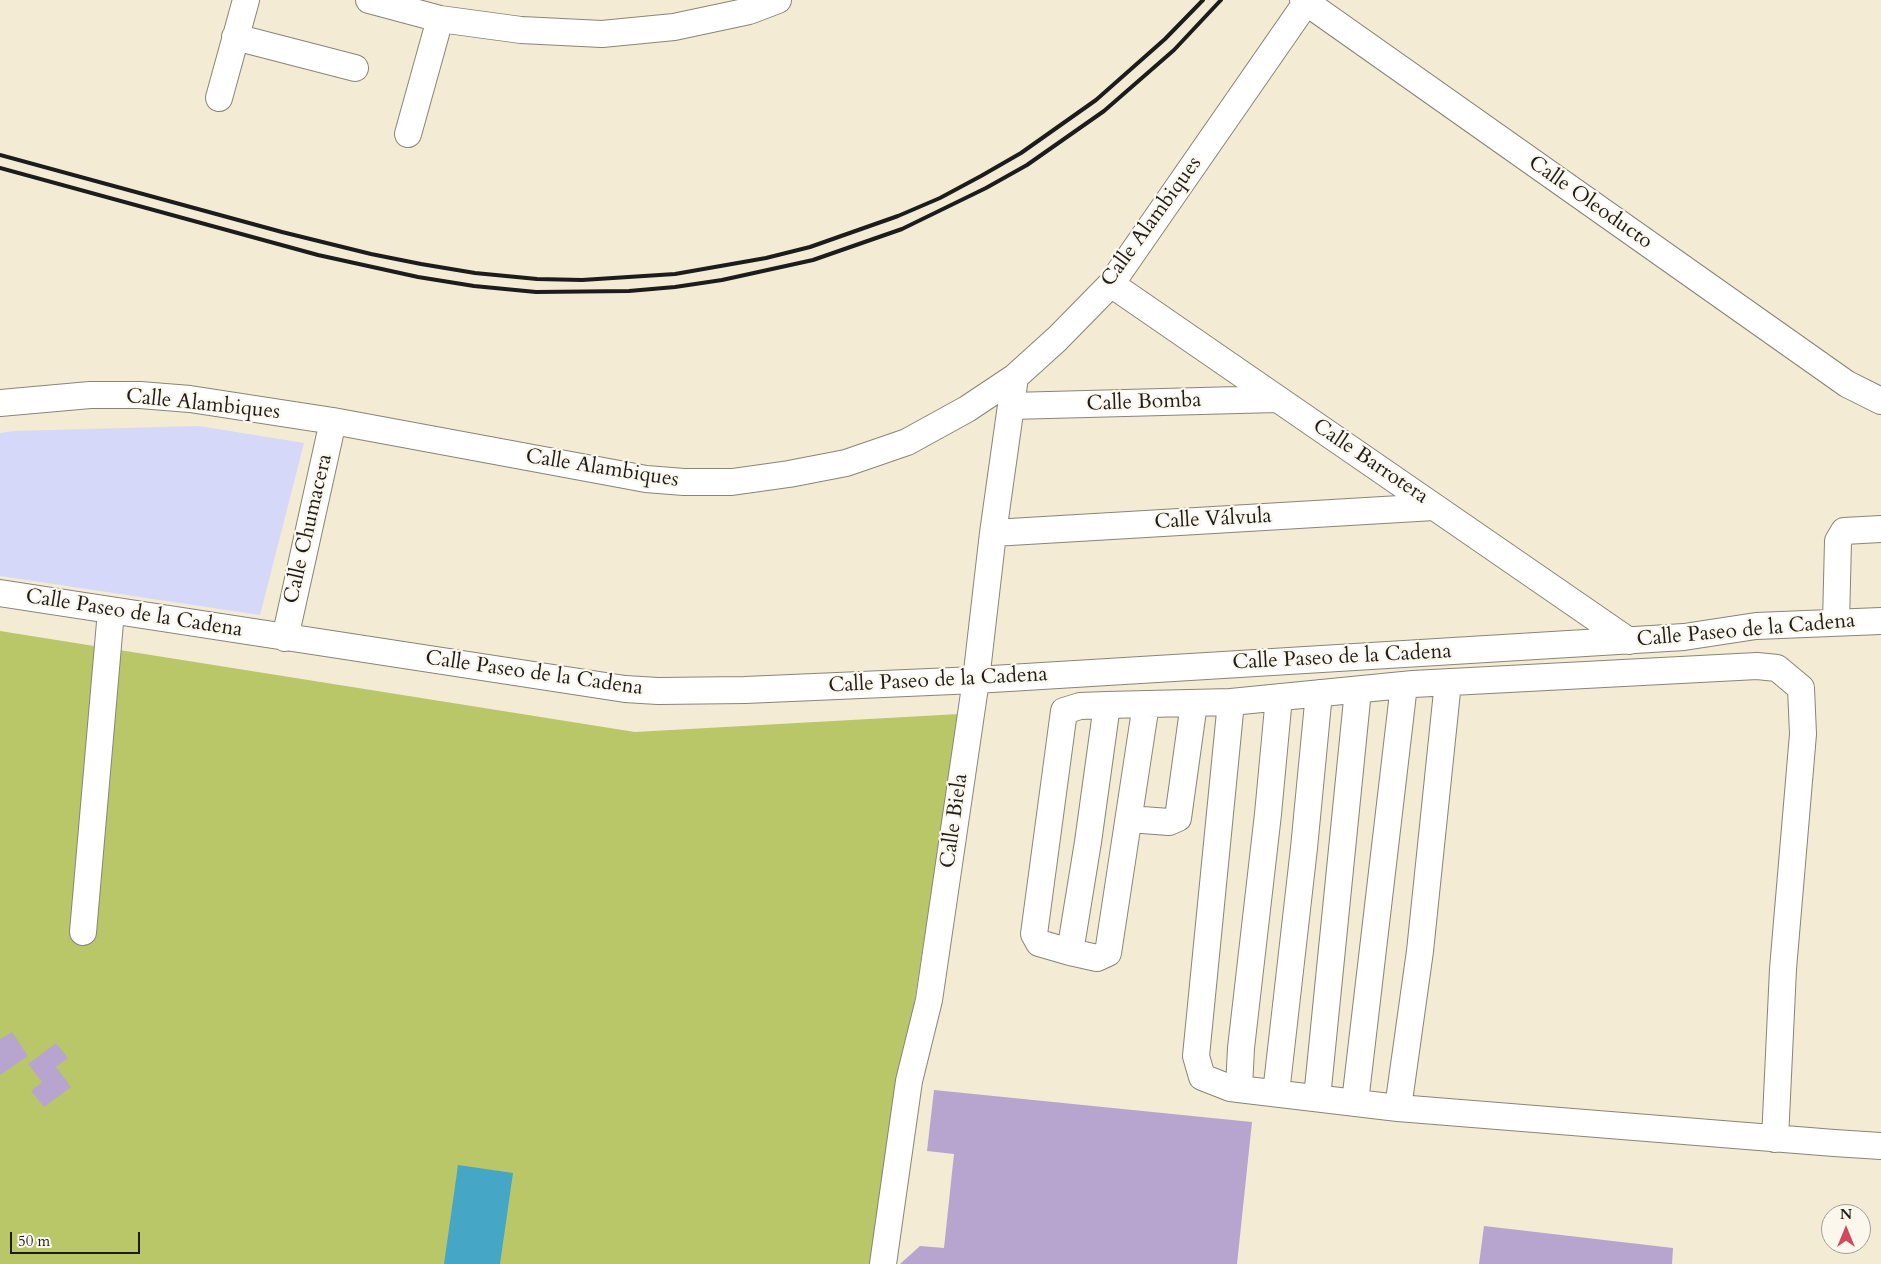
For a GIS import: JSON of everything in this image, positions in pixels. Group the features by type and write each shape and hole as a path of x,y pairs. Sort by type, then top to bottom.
{"street":[{"path":"219,98 246,0"},
{"path":"369,0 440,19 521,30 602,34 674,27 749,11 778,0"},
{"name":"Calle Alambiques","path":"0,403 90,396 190,399 333,421 646,479 684,482 732,482 846,463 907,442 967,409 1016,377 1057,339 1110,284 1306,1"},
{"name":"Calle Oleoducto","path":"1306,1 1847,384 1881,401"},
{"path":"408,134 440,19"},
{"path":"235,37 354,68"},
{"name":"Calle Barrotera","path":"1110,284 1629,640"},
{"name":"Calle Biela","path":"882,1264 909,1081 929,1000 976,680 993,533 1016,377"},
{"path":"0,384 52,399"},
{"name":"Calle Bomba","path":"1011,406 1278,399"},
{"name":"Calle Chumacera","path":"285,638 333,421"},
{"name":"Calle Válvula","path":"993,533 1434,506"},
{"path":"1836,622 1838,541 1844,531 1881,529"},
{"name":"Calle Paseo de la Cadena","path":"0,593 625,689 658,691 745,690 976,680 1684,637 1756,626 1881,621"},
{"path":"83,932 111,611"},
{"path":"1146,704 1108,953 1097,958 1039,944 1034,934 1064,711 1080,706 1107,705 1146,704 1194,703 1231,702 1448,682 1758,666 1777,668 1802,688 1803,734 1783,969 1775,1139"},
{"path":"1398,1108 1420,951 1448,682"},
{"path":"1355,1102 1404,685"},
{"path":"1317,1098 1358,690"},
{"path":"1276,1093 1304,848 1319,693"},
{"path":"1239,1088 1241,1048 1268,814 1279,697"},
{"path":"1231,702 1196,1056 1202,1077 1230,1088 1398,1108 1881,1146"},
{"path":"1129,819 1170,822 1178,818 1194,703"},
{"path":"1070,952 1088,842 1107,705"}],"shaded area":[{"path":"199,426 304,443 260,615 0,576 0,433 13,431"}],"green space":[{"path":"0,631 635,732 959,714 874,1264 0,1264"}],"water":[{"path":"458,1165 513,1173 500,1264 444,1264"}],"building":[{"path":"12,1032 28,1056 0,1075 0,1039"},
{"path":"56,1043 68,1058 56,1067 71,1087 44,1107 31,1091 42,1082 28,1064"},
{"path":"934,1090 1252,1122 1237,1264 900,1264 920,1246 944,1248 954,1154 927,1151"},
{"path":"1484,1226 1673,1248 1672,1264 1479,1264"}],"railway":[{"path":"0,155 282,232 421,264 475,273 537,279 582,280 675,274 766,258 810,247 898,216 940,198 1021,153 1096,100 1165,39 1203,0"},
{"path":"0,168 318,255 418,277 474,286 536,292 629,291 675,287 722,280 813,260 902,229 986,188 1027,165 1104,111 1174,50 1221,0"}]}
